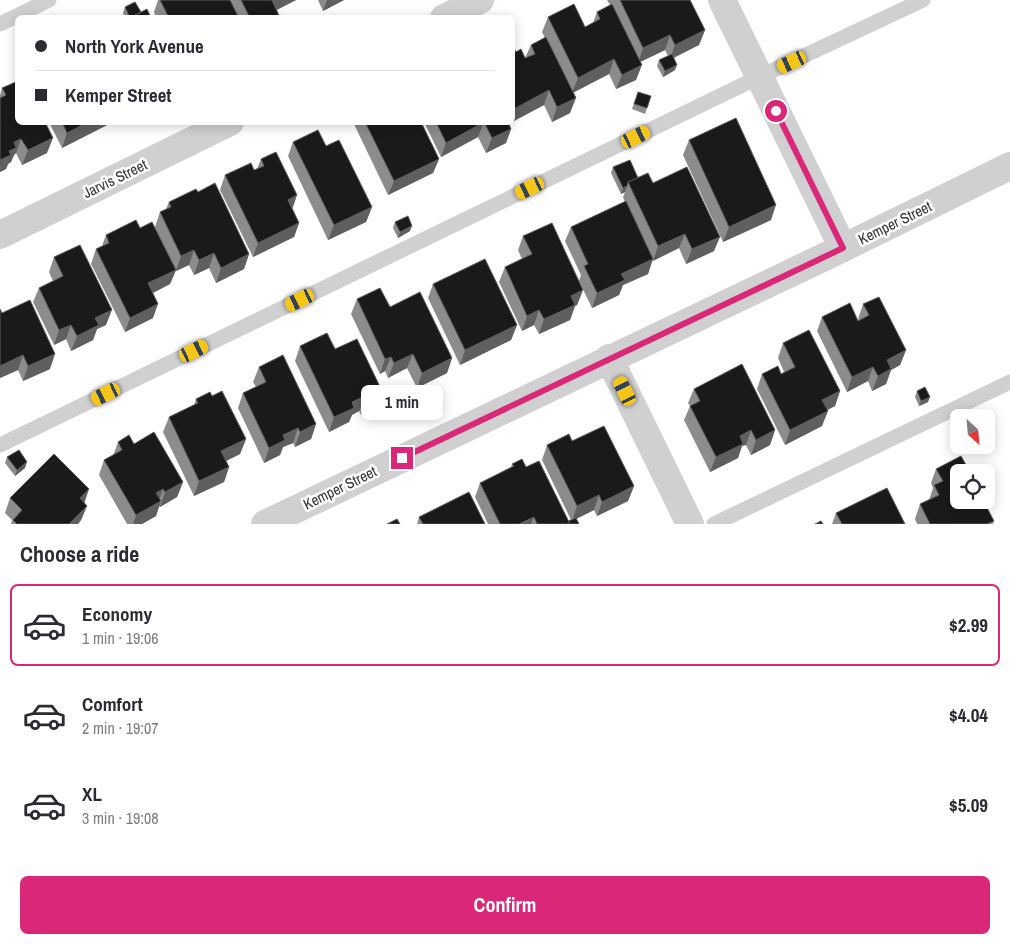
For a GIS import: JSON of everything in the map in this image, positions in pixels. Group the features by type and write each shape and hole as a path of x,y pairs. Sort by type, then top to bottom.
{"street":[{"path":"450,15 480,0"},
{"path":"722,0 843,248"},
{"name":"Jarvis Street","path":"0,235 224,125"},
{"name":"Kemper Street","path":"265,524 609,358 843,248 1010,166"},
{"path":"609,358 690,524"}],"lane":[{"path":"18,15 49,0"},
{"path":"0,445 923,0"},
{"path":"0,24 15,17"},
{"path":"714,524 1010,382"}],"building":[{"path":"160,0 230,0 238,15 168,15"},
{"path":"241,0 272,0 279,15 248,15"},
{"path":"620,0 690,0 705,30 675,45 670,35 643,48"},
{"path":"135,2 141,12 136,15 129,15 125,7"},
{"path":"574,4 585,27 600,19 597,12 612,4 642,65 622,75 614,59 578,78 548,17"},
{"path":"147,9 150,15 136,15"},
{"path":"546,37 576,98 557,107 549,90 515,108 515,50 516,52 521,49 525,58 535,54 531,45"},
{"path":"672,54 677,65 665,71 659,60"},
{"path":"15,82 15,125 46,125 53,138 28,150 21,139 14,142 16,148 9,151 11,155 0,160 0,98 6,95 2,88"},
{"path":"638,92 651,96 647,108 634,104"},
{"path":"736,118 776,205 729,227 689,140"},
{"path":"63,125 82,125 67,133"},
{"path":"366,125 422,125 439,159 394,181"},
{"path":"437,125 479,125 446,143"},
{"path":"486,125 509,125 511,129 492,138"},
{"path":"318,130 326,146 339,140 372,207 334,225 293,142"},
{"path":"276,152 297,195 288,200 299,223 258,243 225,175 251,163 254,170 264,166 261,159"},
{"path":"630,160 638,178 628,182 627,186 623,188 613,167"},
{"path":"687,167 720,237 692,249 685,234 658,246 628,182 648,173 653,183"},
{"path":"215,183 249,254 221,268 214,253 199,260 194,250 181,256 160,212 171,207 169,202 196,189 198,192"},
{"path":"626,201 653,259 621,274 625,280 597,293 584,266 588,264 571,227"},
{"path":"408,216 412,226 400,232 395,222"},
{"path":"136,220 140,228 152,222 176,270 148,283 158,304 130,318 96,249 109,243 106,235"},
{"path":"552,223 583,290 571,296 575,305 544,319 539,310 527,316 505,267 532,254 523,236"},
{"path":"80,245 112,310 95,318 99,325 77,336 71,325 59,330 39,288 63,276 54,257"},
{"path":"485,259 517,325 465,350 433,284"},
{"path":"380,288 390,307 420,292 452,358 422,373 413,354 394,363 391,357 385,359 357,299"},
{"path":"879,297 906,350 887,360 891,369 878,376 873,367 852,377 822,317 850,303 858,321 869,315 863,304"},
{"path":"30,300 55,354 28,366 23,355 0,366 0,309 2,313"},
{"path":"809,330 840,391 822,400 828,411 790,430 762,374 778,366 781,374 795,367 783,343"},
{"path":"327,333 335,349 357,339 383,393 366,400 365,396 352,402 354,408 334,417 300,346"},
{"path":"283,355 316,424 300,432 298,428 283,435 285,440 269,448 243,393 266,382 259,367"},
{"path":"742,364 775,430 756,440 751,430 740,436 743,444 716,457 690,406 700,401 694,389"},
{"path":"925,387 930,397 921,401 917,391"},
{"path":"222,391 246,439 221,451 229,467 199,481 169,417 198,403 196,399 210,392 212,396"},
{"path":"604,426 634,486 602,502 599,495 577,506 547,445 569,434 572,441"},
{"path":"154,432 183,482 165,492 163,489 156,493 161,501 136,515 104,460 122,450 118,442 129,435 134,444"},
{"path":"19,450 27,462 17,470 7,457"},
{"path":"54,454 89,489 80,498 87,506 69,524 17,524 13,520 22,510 10,498"},
{"path":"961,456 966,464 950,464 950,509 988,509 994,521 987,524 930,524 920,504 939,495 934,485 943,481 936,469"},
{"path":"522,459 526,467 539,461 570,524 537,524 534,517 519,524 500,524 480,483 514,466 512,464"},
{"path":"887,488 905,524 842,524 836,513"},
{"path":"469,492 485,524 423,524 419,517"},
{"path":"576,518 579,524 570,524 568,521"},
{"path":"397,519 400,524 387,524"}],"route":[{"path":"402,458 843,248 776,111"}]}
